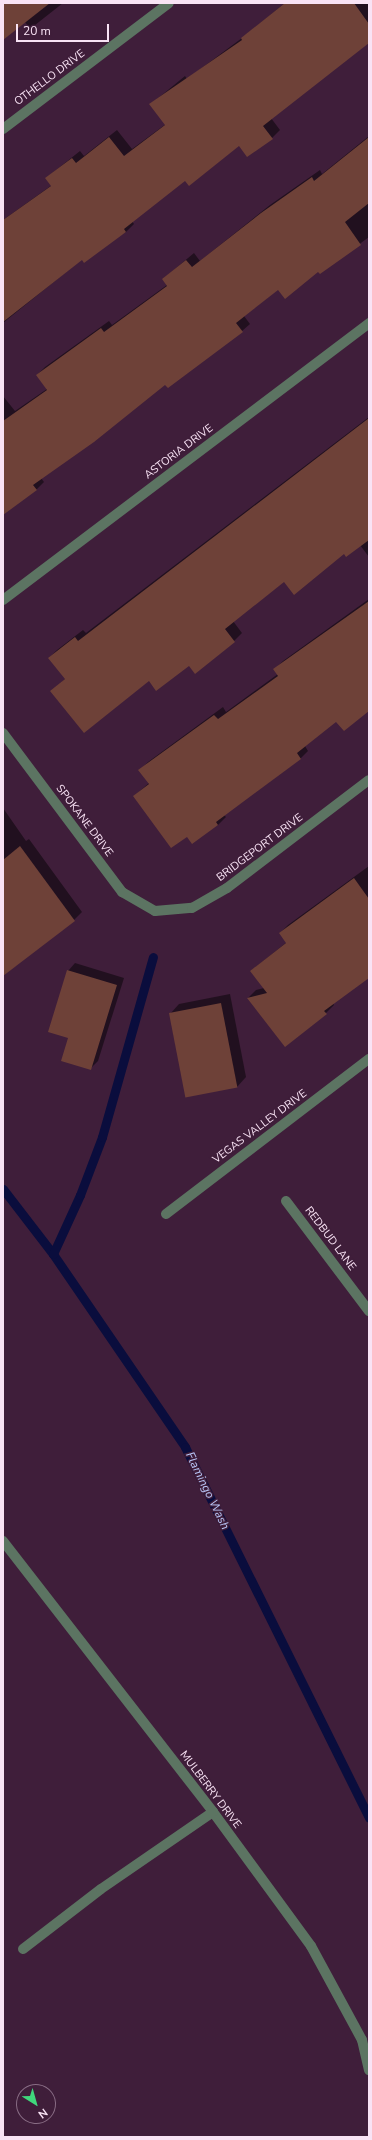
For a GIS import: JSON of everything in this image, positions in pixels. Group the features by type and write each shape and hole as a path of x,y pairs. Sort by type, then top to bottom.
{"street":[{"name":"OTHELLO DRIVE","path":"3,129 169,3"},
{"name":"ASTORIA DRIVE","path":"3,600 369,323"},
{"name":"SPOKANE DRIVE","path":"3,733 122,892 155,911"},
{"name":"BRIDGEPORT DRIVE","path":"155,911 192,908 227,888 369,780"},
{"name":"VEGAS VALLEY DRIVE","path":"166,1214 369,1059"},
{"name":"REDBUD LANE","path":"286,1201 369,1311"},
{"name":"MULBERRY DRIVE","path":"3,1541 213,1812 311,1946 362,2040 369,2070"},
{"path":"23,1949 101,1888 213,1812"}],"building":[{"path":"3,3 50,3 3,40"},
{"path":"285,3 354,3 369,24 369,43 263,126 273,139 247,157 239,146 189,186 185,181 124,229 126,232 84,263 82,260 3,322 3,220 51,186 45,178 72,158 76,163 109,137 124,156 165,125 149,104 242,40 241,38"},
{"path":"369,137 369,203 345,222 361,245 320,274 318,272 285,299 278,290 236,323 243,332 168,388 165,385 94,442 33,485 37,490 3,515 3,421 47,390 36,375 101,328 104,332 167,286 162,279 186,260 192,267 261,213 312,177 314,181"},
{"path":"369,418 369,540 346,557 344,554 294,595 284,582 225,629 235,642 195,674 189,666 156,691 149,681 84,733 50,691 65,679 48,658 75,637 78,641"},
{"path":"369,601 369,711 344,731 336,722 297,753 301,759 216,822 218,825 192,844 187,837 171,848 133,796 149,784 138,770 214,715 218,719 278,676 273,669"},
{"path":"20,846 75,921 3,976 3,860"},
{"path":"354,878 369,899 369,978 324,1011 327,1014 285,1047 247,998 267,993 250,971 286,943 279,933"},
{"path":"67,970 117,985 91,1070 61,1061 68,1038 48,1032"},
{"path":"221,1003 237,1087 185,1098 169,1013"}],"waterway":[{"path":"53,1254 80,1195 102,1137 153,957"},
{"name":"Flamingo Wash","path":"3,1189 53,1254 185,1447 369,1818"}]}
